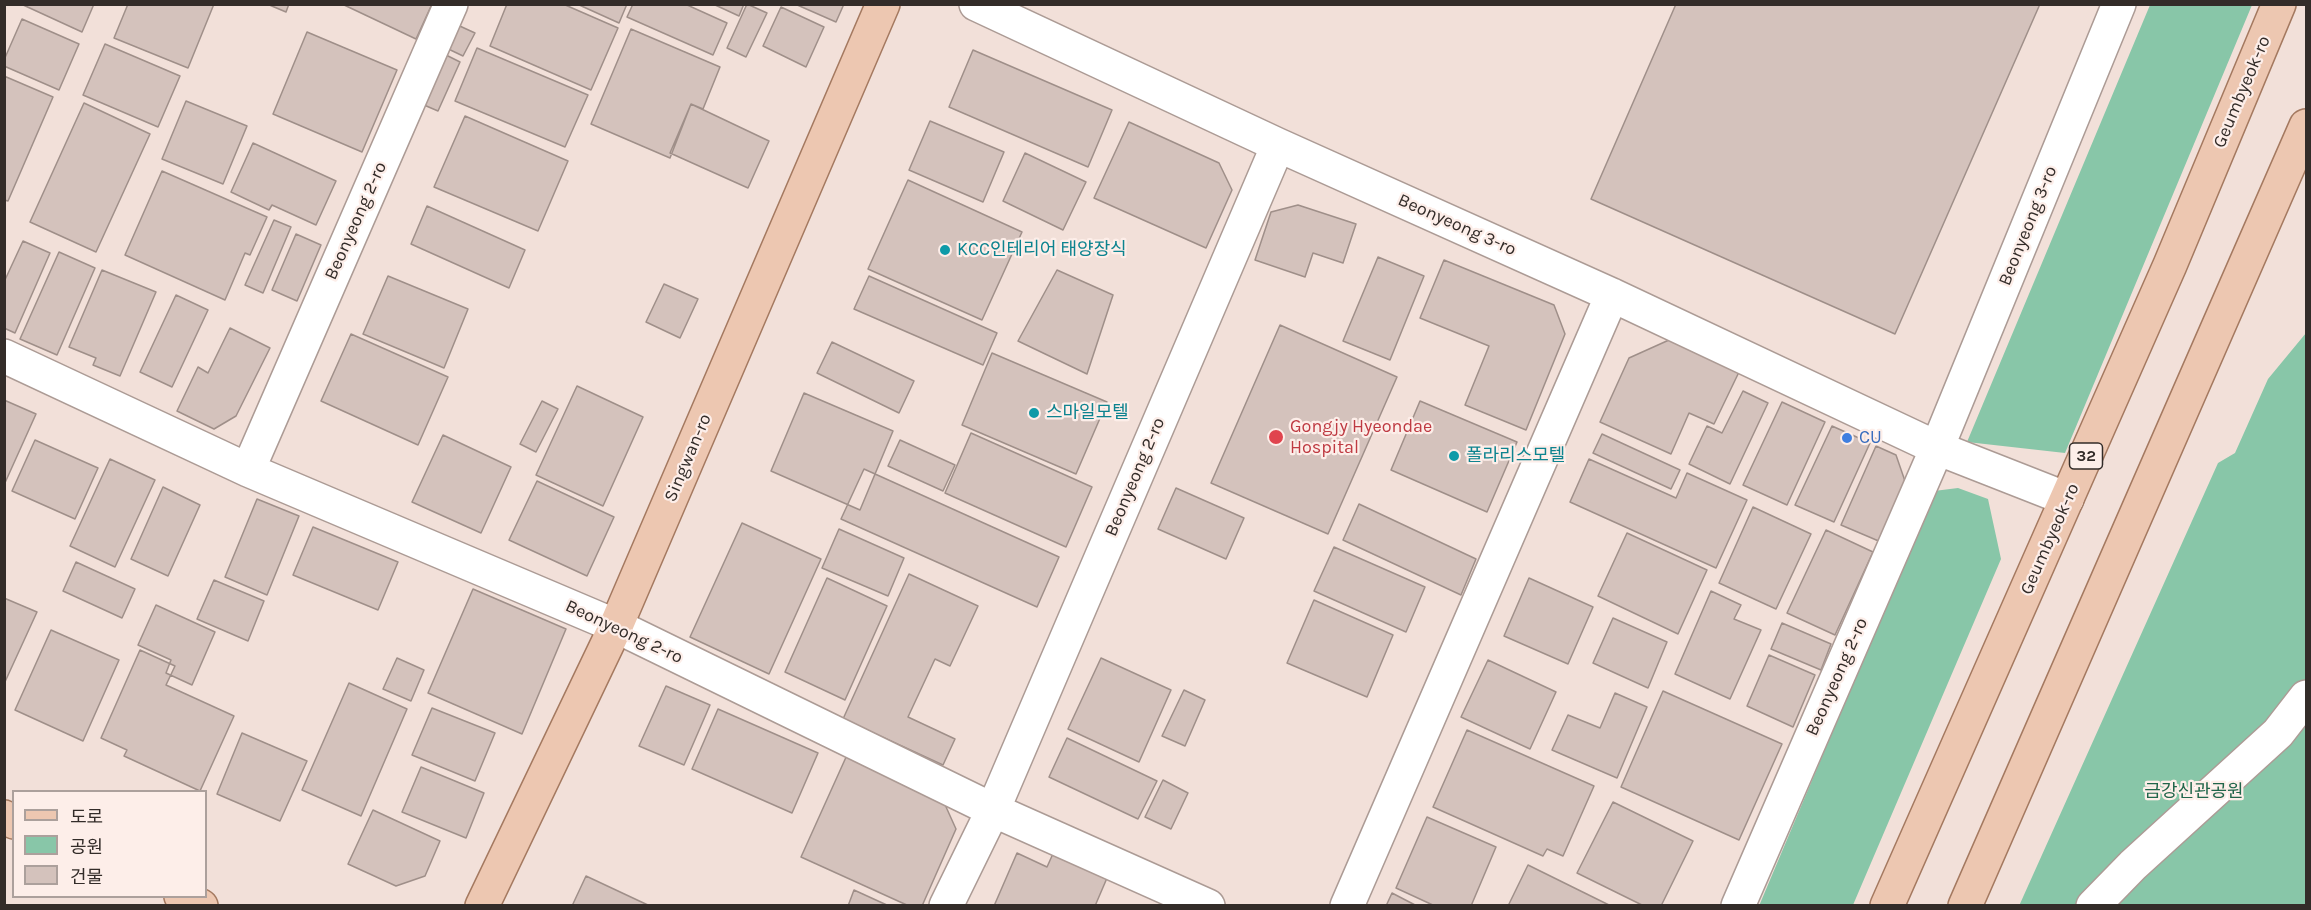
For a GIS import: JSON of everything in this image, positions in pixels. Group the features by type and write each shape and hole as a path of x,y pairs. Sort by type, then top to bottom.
{"main road":[{"name":"Singwan-ro","path":"482,906 616,626 883,4"},
{"name":"Geumbyeok-ro","path":"1887,906 2170,265 2279,4"},
{"path":"1965,906 2307,126"},
{"path":"183,898 201,906"}],"street":[{"name":"Beonyeong 2-ro","path":"248,470 451,4"},
{"name":"Beonyeong 3-ro","path":"976,4 1278,145 1612,295 1937,448 2067,500"},
{"name":"Beonyeong 3-ro","path":"1937,448 2119,4"},
{"name":"Beonyeong 2-ro","path":"993,810 1278,145"},
{"path":"1347,906 1612,295"},
{"name":"Beonyeong 2-ro","path":"4,356 248,470 616,626 993,810 1208,906"},
{"name":"Beonyeong 2-ro","path":"1737,906 1937,448"},
{"path":"2093,906 2133,865 2278,733 2307,697"},
{"path":"946,906 993,810"}],"green space":[{"path":"2150,5 2252,5 2065,453 1967,442"},
{"name":"금강신관공원","path":"2306,333 2306,905 2019,906 2218,463 2235,453 2268,379"},
{"path":"1958,488 1988,499 2001,559 1853,905 1759,906 1934,491"}],"building":[{"path":"21,4 94,4 82,32"},
{"path":"128,4 214,4 188,68 114,38"},
{"path":"267,4 289,4 286,12"},
{"path":"342,4 432,4 416,39"},
{"path":"507,4 563,4 618,28 591,90 490,46"},
{"path":"577,4 627,4 619,23"},
{"path":"633,4 685,4 727,23 713,55 627,17"},
{"path":"713,4 744,4 739,16"},
{"path":"747,4 767,13 746,57 727,48"},
{"path":"795,4 844,4 836,22"},
{"path":"1676,4 2040,4 1895,334 1591,199"},
{"path":"781,7 824,27 806,67 763,46"},
{"path":"22,19 79,44 59,90 4,66 4,60"},
{"path":"451,22 475,33 463,56 440,45"},
{"path":"631,29 720,67 703,109 691,104 670,158 591,124"},
{"path":"307,32 397,70 362,152 273,114"},
{"path":"105,44 180,76 158,127 83,95"},
{"path":"477,48 588,95 565,147 455,101"},
{"path":"973,50 1112,110 1088,167 949,107"},
{"path":"440,52 460,62 438,111 417,102"},
{"path":"4,76 53,97 8,201 4,200"},
{"path":"186,101 247,126 223,184 162,159"},
{"path":"84,103 150,134 96,252 30,222"},
{"path":"691,104 769,141 748,188 670,153"},
{"path":"465,116 568,161 538,231 434,187"},
{"path":"930,121 1004,152 983,202 909,170"},
{"path":"1129,122 1219,163 1232,190 1206,248 1094,198"},
{"path":"253,143 336,181 316,225 272,205 269,210 231,192"},
{"path":"1025,153 1086,182 1063,230 1003,201"},
{"path":"162,171 267,217 250,255 245,253 225,300 125,255"},
{"name":"KCC인테리어 태양장식","path":"908,180 1022,232 982,320 868,269"},
{"path":"1298,205 1356,224 1343,263 1313,253 1305,277 1255,260 1271,212"},
{"path":"427,206 525,250 509,288 411,244"},
{"path":"274,220 291,227 263,293 245,285"},
{"path":"296,234 321,245 297,301 272,290"},
{"path":"23,241 50,253 15,333 4,328 4,282"},
{"path":"59,252 95,268 57,355 20,339"},
{"path":"1378,257 1424,276 1390,360 1343,341"},
{"path":"1444,260 1554,305 1565,334 1526,430 1465,405 1489,346 1420,318"},
{"path":"102,270 156,292 120,376 93,365 96,358 69,347"},
{"path":"1057,270 1113,295 1087,374 1018,341"},
{"path":"388,276 468,309 444,368 363,334"},
{"path":"869,276 997,333 983,365 854,309"},
{"path":"664,284 698,299 680,338 646,322"},
{"path":"176,295 208,310 172,387 140,372"},
{"path":"1280,325 1397,377 1328,534 1211,483"},
{"path":"230,328 270,348 236,416 214,429 177,411 198,367 208,373"},
{"path":"351,334 448,377 418,445 321,401"},
{"path":"1669,340 1739,372 1714,424 1689,413 1671,454 1600,422 1629,358"},
{"path":"832,342 914,381 899,413 817,373"},
{"name":"스마일모텔","path":"992,353 1107,402 1076,474 962,425"},
{"path":"577,386 643,417 603,506 536,475"},
{"path":"1743,391 1768,403 1730,484 1689,464 1707,426 1722,433"},
{"path":"804,393 893,431 860,510 771,471"},
{"path":"4,400 36,414 4,485"},
{"path":"542,401 558,409 536,452 520,444"},
{"name":"폴라리스모텔","path":"1420,401 1517,442 1487,512 1391,470"},
{"path":"1782,402 1825,422 1787,505 1743,485"},
{"path":"1832,426 1870,443 1834,522 1795,505"},
{"path":"971,433 1092,487 1066,547 945,493"},
{"path":"1602,434 1680,470 1671,489 1593,453"},
{"path":"443,435 511,467 481,533 412,502"},
{"path":"35,440 98,468 75,519 12,491"},
{"path":"900,440 955,465 943,491 888,466"},
{"path":"1876,446 1896,455 1906,484 1881,542 1841,525"},
{"path":"110,459 155,480 115,567 70,546"},
{"path":"1589,459 1676,498 1687,473 1747,500 1716,568 1570,502"},
{"path":"864,469 1059,557 1037,607 841,519"},
{"path":"537,481 614,517 587,576 509,540"},
{"path":"163,487 200,505 168,576 131,559"},
{"path":"1176,488 1244,518 1226,559 1158,529"},
{"path":"257,499 299,516 267,595 225,577"},
{"path":"1359,504 1476,559 1461,595 1343,540"},
{"path":"1753,507 1811,534 1776,609 1719,583"},
{"path":"742,523 821,559 769,674 690,637"},
{"path":"313,527 398,562 378,610 293,575"},
{"path":"839,529 904,558 888,596 822,568"},
{"path":"1826,530 1873,552 1835,635 1787,613"},
{"path":"1627,533 1707,570 1678,634 1598,596"},
{"path":"1334,547 1425,587 1406,632 1314,591"},
{"path":"76,562 135,589 122,618 63,591"},
{"path":"909,574 978,606 950,666 935,659 908,717 955,739 943,765 843,719"},
{"path":"827,578 887,606 845,700 785,672"},
{"path":"1529,578 1593,607 1568,664 1504,636"},
{"path":"214,580 264,601 248,641 197,619"},
{"path":"473,589 566,629 522,734 428,693"},
{"path":"1711,591 1741,605 1734,619 1761,630 1730,699 1675,674"},
{"path":"4,598 37,612 4,684"},
{"path":"1314,600 1393,635 1367,697 1287,663"},
{"path":"156,605 215,632 192,685 166,673 171,660 138,645"},
{"path":"1613,618 1667,642 1648,688 1593,663"},
{"path":"1782,623 1831,644 1821,670 1771,649"},
{"path":"51,630 119,660 83,741 15,710"},
{"path":"140,650 175,666 166,685 234,716 200,790 124,756 127,750 101,738"},
{"path":"1769,655 1815,675 1793,727 1747,706"},
{"path":"397,658 424,670 411,701 383,689"},
{"path":"1101,658 1171,690 1139,762 1068,729"},
{"path":"1488,660 1556,692 1530,749 1461,717"},
{"path":"349,683 407,709 361,816 302,790"},
{"path":"666,686 710,705 684,765 639,746"},
{"path":"1184,690 1205,700 1185,746 1162,736"},
{"path":"1663,691 1782,744 1739,840 1621,787"},
{"path":"1615,693 1647,707 1617,778 1552,750 1568,715 1600,728"},
{"path":"432,708 495,733 475,781 412,755"},
{"path":"718,709 818,753 792,813 692,769"},
{"path":"1467,730 1594,786 1563,856 1547,849 1543,856 1433,807"},
{"path":"242,733 307,761 280,821 217,794"},
{"path":"1067,738 1157,781 1138,819 1049,777"},
{"path":"847,755 942,798 956,829 922,906 909,906 801,857"},
{"path":"421,767 484,793 466,838 402,812"},
{"path":"1163,780 1188,793 1171,829 1145,817"},
{"path":"1613,802 1693,841 1661,906 1644,906 1577,873"},
{"path":"373,810 440,841 425,876 396,886 348,864"},
{"path":"1427,817 1496,847 1471,906 1435,906 1396,888"},
{"path":"1056,847 1110,871 1095,906 994,906 1017,853 1047,867"},
{"path":"1528,865 1611,906 1508,906"},
{"path":"586,876 650,906 572,906"},
{"path":"854,890 889,906 848,906"},
{"path":"1392,893 1417,906 1386,906"}],"place":[{"name":"KCC인테리어 태양장식","path":"945,250"},
{"name":"스마일모텔","path":"1034,413"},
{"name":"Gongjy Hyeondae Hospital","path":"1276,437"},
{"name":"CU","path":"1847,438"},
{"name":"폴라리스모텔","path":"1454,456"}]}
